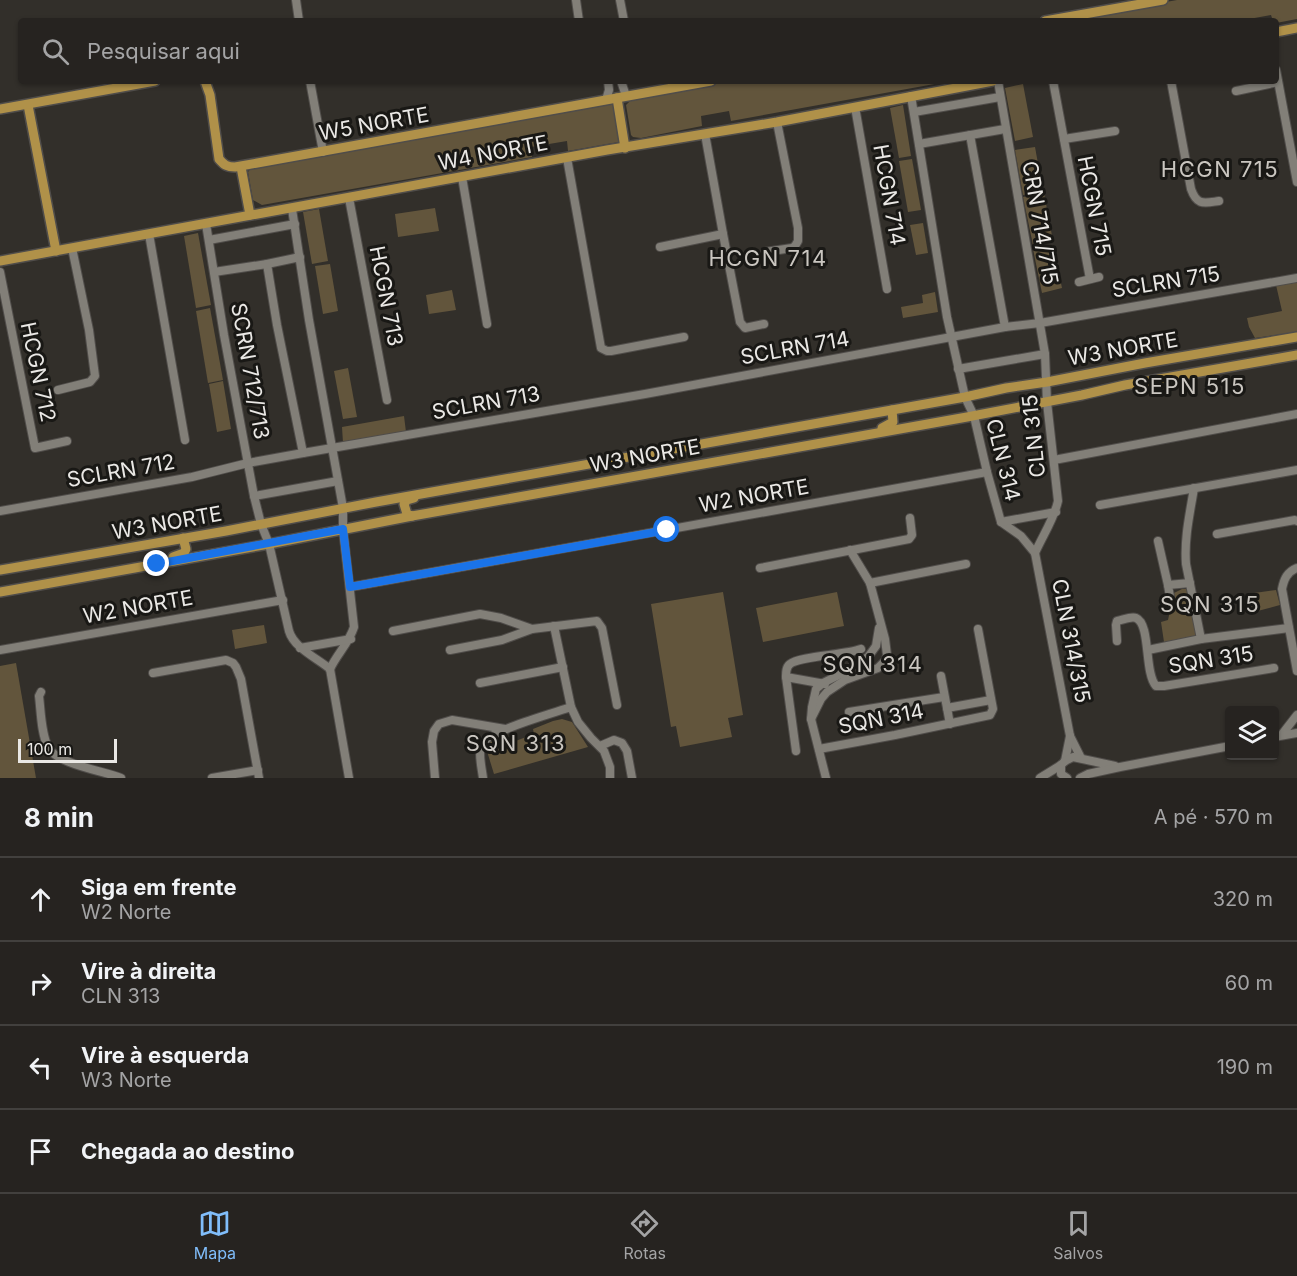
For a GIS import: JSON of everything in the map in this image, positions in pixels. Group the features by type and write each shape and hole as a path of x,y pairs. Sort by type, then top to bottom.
{"main road":[{"path":"1062,18 1163,0"},
{"path":"1279,31 1297,28"},
{"path":"0,109 139,84"},
{"path":"206,84 210,95 219,159 227,167 242,167 250,214"},
{"name":"W5 NORTE","path":"242,167 694,84"},
{"name":"W4 NORTE","path":"0,261 250,214 777,122 911,96 953,84"},
{"path":"622,97 625,148"},
{"path":"28,105 56,251"},
{"name":"W3 NORTE","path":"0,570 1297,337"},
{"name":"W3 NORTE","path":"0,592 974,416 1125,385 1297,355"},
{"path":"1125,385 1122,373 1145,363"},
{"path":"1082,395 1110,384 1112,381 1110,370"},
{"path":"905,428 904,411 918,405"},
{"path":"862,435 893,422 892,410"},
{"path":"412,516 405,510 404,504 407,500 434,492"},
{"path":"157,564 184,553 186,549 183,538"}],"street":[{"path":"296,0 299,18"},
{"path":"576,0 579,18"},
{"path":"620,0 623,18"},
{"path":"311,84 323,152"},
{"path":"606,100 609,84"},
{"path":"621,84 622,97"},
{"name":"CRN 714/715","path":"996,84 1040,322 1047,382"},
{"name":"HCGN 715","path":"1054,84 1090,279"},
{"path":"1173,84 1194,197 1202,203 1219,201"},
{"path":"1236,91 1269,84"},
{"path":"1278,84 1297,182"},
{"path":"911,96 938,263 965,397"},
{"path":"914,112 1000,97"},
{"name":"HCGN 714","path":"855,106 887,289"},
{"path":"765,252 792,248 798,241 798,228 777,122"},
{"path":"919,144 1005,129"},
{"name":"HCGN 715","path":"1064,139 1115,131"},
{"path":"705,134 740,322 745,328 764,324"},
{"path":"970,135 1005,327"},
{"path":"567,158 601,348 611,351 684,337"},
{"path":"462,177 487,324"},
{"name":"HCGN 713","path":"349,198 387,400"},
{"path":"292,208 343,508 343,529 354,627 351,639 330,669"},
{"name":"SCRN 712/713","path":"206,224 254,496 269,544 291,638 300,648"},
{"path":"209,240 294,224"},
{"path":"149,234 185,440"},
{"path":"660,247 723,234"},
{"name":"HCGN 712","path":"58,390 90,382 95,376 89,330 72,248"},
{"path":"214,272 300,257"},
{"path":"267,264 303,453"},
{"name":"HCGN 712","path":"0,272 35,448 67,441"},
{"name":"HCGN 715","path":"1079,282 1099,278"},
{"name":"SCLRN 715","path":"1040,322 1297,278"},
{"path":"952,338 1040,322"},
{"name":"SCLRN 714","path":"645,394 952,338"},
{"path":"958,369 1045,354"},
{"name":"CLN 315","path":"1035,553 1056,512 1058,501 1047,402 1047,382"},
{"name":"SCLRN 713","path":"303,453 645,394"},
{"name":"CLN 314","path":"965,397 974,416 1001,522 1021,536 1035,553"},
{"path":"1054,460 1297,414"},
{"name":"SCLRN 712","path":"0,511 192,477 248,463 303,453"},
{"path":"1100,505 1297,470"},
{"name":"W2 NORTE","path":"350,587 987,472"},
{"path":"254,496 338,481"},
{"name":"SQN 315","path":"1194,488 1185,552 1201,639"},
{"path":"1001,522 1056,512"},
{"path":"760,568 909,539 912,535 910,518"},
{"path":"1217,534 1297,521"},
{"path":"1158,541 1171,603"},
{"path":"850,550 870,583 880,621 886,649 876,646 880,621"},
{"name":"CLN 314/315","path":"1035,553 1070,736 1084,760"},
{"path":"870,583 966,564"},
{"path":"1297,568 1291,570 1284,579 1282,589 1297,671"},
{"path":"1168,585 1190,583"},
{"name":"W2 NORTE","path":"0,650 283,600"},
{"path":"393,631 480,614 501,618 532,629"},
{"name":"SQN 315","path":"1117,641 1117,621 1132,617 1138,618 1142,623 1148,650 1151,678 1154,684 1160,686 1274,668"},
{"path":"450,650 502,640 532,629 594,620 600,624 617,705"},
{"path":"554,626 571,707 578,722 600,746 607,758 610,778"},
{"name":"SQN 315","path":"1148,650 1201,639 1289,628"},
{"path":"978,629 991,700"},
{"path":"300,648 351,639"},
{"name":"SQN 314","path":"811,719 824,695 864,660 876,646"},
{"path":"300,648 330,669 349,778"},
{"path":"796,751 786,677 787,667 794,661 861,649"},
{"name":"SQN 314","path":"786,677 823,683 881,666 886,660 886,649"},
{"path":"153,673 226,660 236,667 241,679 259,774 212,778"},
{"path":"480,683 563,667"},
{"name":"SQN 314","path":"941,675 950,724"},
{"name":"SQN 314","path":"805,681 824,695"},
{"name":"SQN 314","path":"823,683 831,689"},
{"name":"SQN 314","path":"823,683 816,689 811,719 826,778"},
{"path":"41,693 39,696 47,745 53,754 63,760 120,778"},
{"name":"SQN 314","path":"849,712 944,697"},
{"name":"SQN 314","path":"819,749 990,716 993,709 991,700 947,708"},
{"path":"483,778 480,748 487,738 504,729 571,707"},
{"path":"1279,735 1297,715"},
{"path":"435,778 432,742 434,731 440,724 452,720 504,729"},
{"path":"1279,735 1297,726"},
{"path":"1279,735 1297,733"},
{"name":"CLN 314/315","path":"1063,763 1070,736"},
{"path":"600,746 614,740 622,743 627,751 632,778"},
{"path":"1084,776 1225,747"},
{"path":"1040,778 1072,758 1120,767"},
{"path":"1084,760 1090,769 1084,776"},
{"path":"1063,763 1061,774 1067,778"},
{"path":"82,778 86,768"}],"shaded area":[{"path":"1177,0 1297,0 1297,19 1279,22 1279,18 1272,18 1271,15 1254,18 1078,18"},
{"path":"715,84 934,84 731,121 729,111 701,116 702,126 641,138 631,135 626,105 632,99"},
{"path":"1023,84 1033,137 1015,141 1005,88"},
{"path":"614,105 622,139 619,142 568,151 567,141 531,147 532,157 262,205 253,200 248,172 251,168"},
{"path":"903,105 911,156 899,158 890,108"},
{"path":"1035,147 1043,191 1023,195 1015,150"},
{"path":"912,159 921,210 908,212 899,161"},
{"path":"1044,193 1053,241 1033,245 1023,197"},
{"path":"435,208 439,231 398,237 395,214"},
{"path":"319,209 328,261 312,264 303,212"},
{"path":"923,223 928,253 916,255 910,225"},
{"path":"198,233 211,305 196,308 184,236"},
{"path":"1053,245 1062,288 1042,293 1033,249"},
{"path":"330,264 338,311 323,314 315,266"},
{"path":"1297,281 1297,332 1255,338 1247,318 1282,311 1276,285"},
{"path":"452,290 456,310 429,314 426,295"},
{"path":"935,292 938,312 903,318 901,307 923,303 922,295"},
{"path":"210,308 223,380 208,383 196,311"},
{"path":"348,368 357,417 343,419 334,371"},
{"path":"223,381 231,429 217,432 209,384"},
{"path":"404,416 406,432 343,443 342,427"},
{"path":"1188,589 1198,637 1164,642 1161,622 1168,620 1171,606 1175,602 1174,593"},
{"path":"1276,590 1280,605 1250,613 1247,594"},
{"path":"723,592 743,715 728,718 732,737 680,747 676,726 671,727 651,604"},
{"path":"837,592 844,626 763,642 756,608"},
{"path":"264,625 267,643 235,649 232,630"},
{"path":"16,663 36,778 0,778 0,666"},
{"path":"562,719 572,722 588,747 494,774 486,748 489,741 506,732 513,742 534,734 533,729"}],"district":[{"name":"HCGN 715","path":"1220,169"},
{"name":"HCGN 714","path":"768,258"},
{"name":"SEPN 515","path":"1190,386"},
{"name":"SQN 315","path":"1210,604"},
{"name":"SQN 314","path":"873,664"},
{"name":"SQN 313","path":"516,743"}],"route":[{"path":"157,564 343,529 350,587 667,530"}]}
